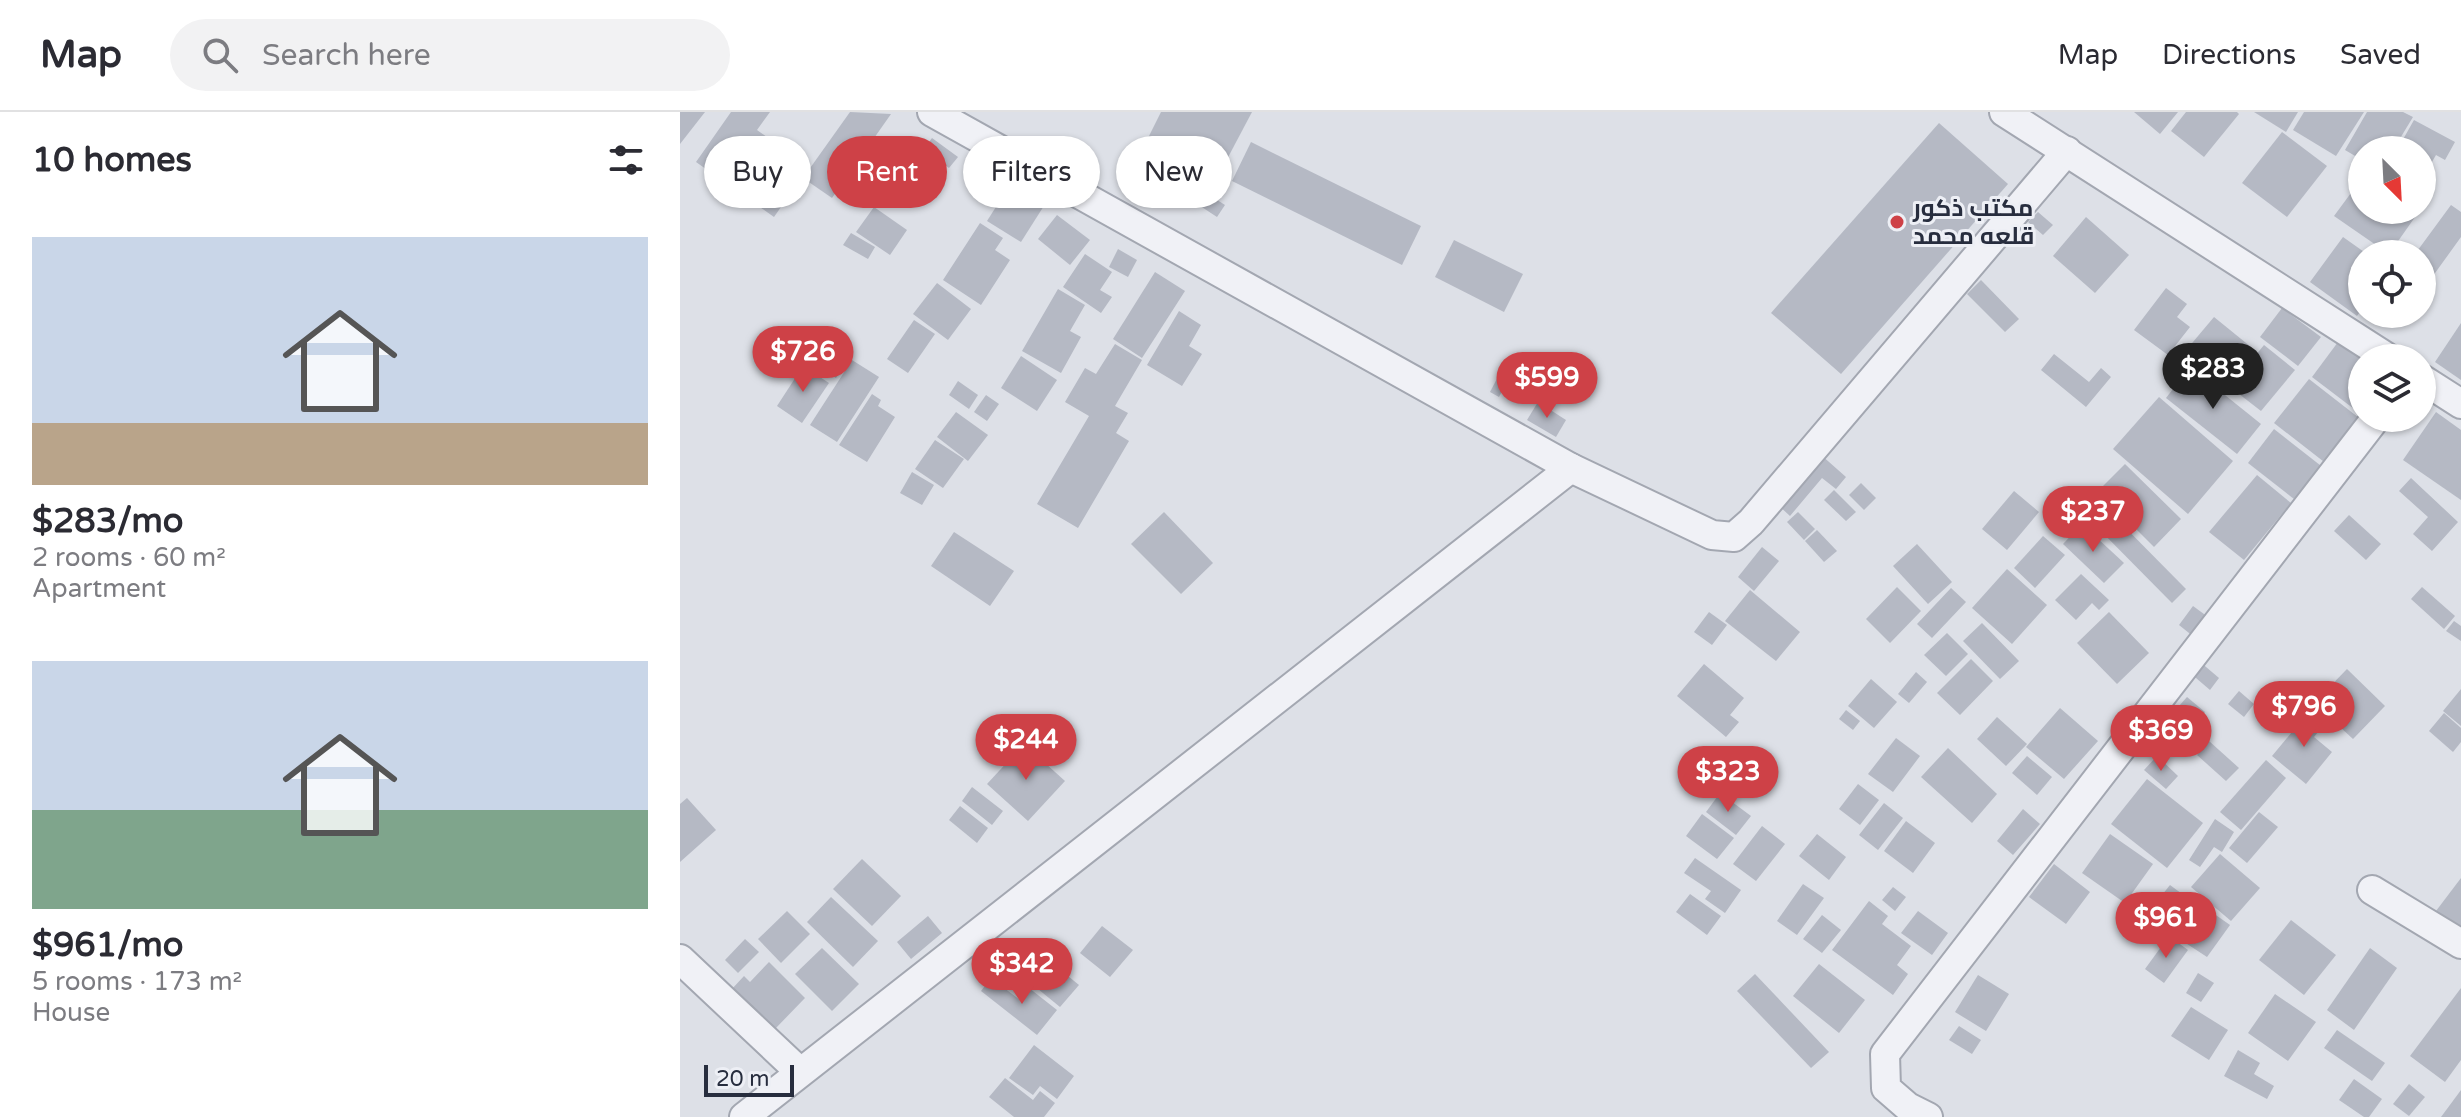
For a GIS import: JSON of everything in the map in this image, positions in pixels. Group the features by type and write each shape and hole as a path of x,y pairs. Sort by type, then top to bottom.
{"street":[{"path":"932,112 1571,468 1712,535 1734,537 1751,522 2067,151"},
{"path":"2004,112 2366,344"},
{"path":"2436,388 2461,404"},
{"path":"1928,1117 1908,1107 1886,1088 1885,1054 2365,432"},
{"path":"744,1117 1571,468"},
{"path":"2372,890 2461,944"},
{"path":"680,959 800,1072"}],"building":[{"path":"680,112 705,112 680,144"},
{"path":"731,112 770,112 757,130 765,136 714,136"},
{"path":"850,112 891,114 876,136 833,136"},
{"path":"1161,112 1252,112 1232,150 1232,136 1149,136"},
{"path":"2134,112 2178,112 2160,134"},
{"path":"2186,112 2239,114 2204,157 2171,131"},
{"path":"2254,112 2298,112 2286,132"},
{"path":"2304,112 2364,112 2336,156 2293,130"},
{"path":"2367,112 2403,112 2413,117 2401,136 2353,136"},
{"path":"2414,120 2455,142 2445,160 2436,155 2436,136 2405,136"},
{"path":"1939,123 2008,184 1841,374 1771,313"},
{"path":"2282,132 2327,166 2287,217 2242,183"},
{"path":"1251,142 1421,226 1402,265 1232,181"},
{"path":"827,144 827,195 811,184 811,167"},
{"path":"947,149 958,157 949,168 947,166"},
{"path":"704,151 704,168 696,162"},
{"path":"2348,197 2348,224 2410,224 2399,240 2369,240 2334,216"},
{"path":"2451,205 2461,212 2461,237 2436,272 2436,240 2425,240"},
{"path":"761,208 780,208 774,217"},
{"path":"873,208 907,230 890,255 856,232"},
{"path":"995,208 1043,208 1021,242 987,221"},
{"path":"1203,208 1223,208 1217,217"},
{"path":"2038,212 2053,225 2043,235 2028,222"},
{"path":"1057,215 1090,240 1070,265 1038,239"},
{"path":"2086,217 2129,255 2095,293 2053,256"},
{"path":"980,223 1003,238 995,250 1010,260 981,305 943,280"},
{"path":"851,233 875,247 868,259 843,245"},
{"path":"2343,237 2348,241 2348,309 2310,282"},
{"path":"1454,240 1523,274 1504,312 1435,277"},
{"path":"1118,249 1137,260 1128,277 1109,267"},
{"path":"1085,254 1112,272 1100,290 1112,297 1101,313 1063,287"},
{"path":"1155,272 1185,291 1142,358 1113,339"},
{"path":"1981,280 2019,319 2005,332 1967,294"},
{"path":"937,283 971,309 948,340 913,314"},
{"path":"2166,288 2187,304 2177,317 2190,327 2168,355 2134,330"},
{"path":"1058,289 1085,305 1070,331 1081,337 1061,373 1022,351"},
{"path":"2282,308 2321,337 2298,366 2260,337"},
{"path":"1179,311 1201,325 1189,346 1202,354 1182,386 1147,365"},
{"path":"2214,317 2251,347 2220,384 2182,355"},
{"path":"914,320 935,334 908,373 887,359"},
{"path":"2461,323 2461,380 2436,360"},
{"path":"2338,342 2348,349 2348,404 2312,377"},
{"path":"1115,344 1142,360 1115,406 1128,413 1116,433 1129,441 1078,528 1037,504 1089,416 1065,402 1085,368 1096,374"},
{"path":"2264,345 2295,370 2261,411 2230,387"},
{"path":"834,346 850,356 836,378 820,369"},
{"path":"2054,354 2089,382 2101,368 2111,377 2086,407 2041,370"},
{"path":"1021,356 1057,380 1037,411 1001,388"},
{"path":"852,360 879,377 837,442 810,425"},
{"path":"803,366 829,383 802,423 777,406"},
{"path":"1503,367 1512,372 1499,397 1490,392"},
{"path":"2190,367 2261,424 2237,454 2166,398"},
{"path":"2309,379 2348,409 2348,432 2354,432 2328,465 2274,423"},
{"path":"958,381 978,395 969,409 949,395"},
{"path":"872,394 881,400 878,406 895,417 867,462 839,445"},
{"path":"986,395 999,404 987,421 974,412"},
{"path":"2159,397 2233,461 2188,514 2113,449"},
{"path":"1538,402 1566,420 1556,437 1527,420"},
{"path":"956,412 988,435 968,461 937,437"},
{"path":"2436,412 2461,430 2461,500 2403,460 2422,432 2436,432"},
{"path":"2274,429 2325,469 2299,503 2248,463"},
{"path":"935,440 964,459 943,488 915,469"},
{"path":"1820,454 1846,477 1836,489 1822,478 1790,516 1777,504"},
{"path":"2125,464 2181,519 2154,547 2098,491"},
{"path":"912,472 934,485 922,505 900,493"},
{"path":"2257,475 2291,503 2244,560 2209,532"},
{"path":"2411,478 2458,522 2432,551 2413,534 2428,517 2399,491"},
{"path":"1861,483 1876,498 1864,510 1849,495"},
{"path":"1834,490 1856,512 1846,521 1824,500"},
{"path":"2014,491 2039,512 2007,550 1982,529"},
{"path":"2100,502 2186,589 2172,603 2086,516"},
{"path":"1164,512 1213,563 1181,594 1131,544"},
{"path":"1798,512 1815,529 1804,540 1787,522"},
{"path":"2349,515 2381,544 2366,560 2334,531"},
{"path":"2082,524 2124,563 2104,583 2063,544"},
{"path":"1817,530 1837,551 1824,562 1805,541"},
{"path":"954,532 1014,571 990,606 931,566"},
{"path":"2043,536 2065,555 2035,588 2014,568"},
{"path":"1917,544 1952,582 1928,604 1893,566"},
{"path":"1762,547 1779,561 1754,591 1738,577"},
{"path":"2007,569 2047,605 2012,644 1972,608"},
{"path":"2081,574 2109,600 2099,610 2092,603 2076,620 2055,600"},
{"path":"1897,587 1921,611 1890,643 1866,619"},
{"path":"2422,587 2455,616 2444,629 2411,599"},
{"path":"1951,588 1966,602 1932,638 1917,624"},
{"path":"1750,590 1800,632 1776,661 1725,621"},
{"path":"2193,606 2208,617 2194,637 2179,625"},
{"path":"1709,612 1727,625 1712,645 1694,632"},
{"path":"2109,612 2149,653 2117,684 2077,643"},
{"path":"2454,621 2461,626 2461,641 2446,631"},
{"path":"1982,623 2019,661 2000,679 1963,641"},
{"path":"1947,633 1968,654 1946,676 1924,655"},
{"path":"1971,659 1993,681 1960,715 1937,693"},
{"path":"2199,661 2219,678 2210,690 2189,672"},
{"path":"1704,664 1744,698 1730,715 1739,722 1726,737 1677,696"},
{"path":"2347,669 2385,706 2353,739 2314,703"},
{"path":"1916,672 1927,682 1909,703 1898,694"},
{"path":"1871,679 1897,702 1874,728 1848,706"},
{"path":"2461,689 2461,726 2443,711"},
{"path":"2239,691 2254,704 2244,717 2228,704"},
{"path":"2187,697 2205,712 2182,738 2164,723"},
{"path":"2060,708 2098,741 2064,779 2026,747"},
{"path":"2311,709 2326,722 2314,737 2332,752 2306,784 2272,756"},
{"path":"1846,710 1860,721 1853,730 1839,719"},
{"path":"2444,713 2461,728 2461,742 2453,752 2429,731"},
{"path":"1997,717 2027,744 2006,766 1977,739"},
{"path":"1896,738 1920,756 1893,792 1868,774"},
{"path":"2209,741 2239,768 2226,781 2197,755"},
{"path":"1024,744 1065,781 1028,821 987,784"},
{"path":"1948,748 1997,794 1972,823 1921,777"},
{"path":"2027,756 2052,777 2037,795 2012,773"},
{"path":"2157,756 2178,776 2166,789 2144,770"},
{"path":"2266,760 2286,778 2241,830 2220,812"},
{"path":"2147,779 2203,823 2167,868 2111,824"},
{"path":"1858,784 1879,800 1860,825 1839,809"},
{"path":"972,787 1003,811 992,825 962,801"},
{"path":"1720,793 1751,816 1736,835 1706,812"},
{"path":"687,798 716,830 680,862 680,804"},
{"path":"1884,803 1903,818 1878,850 1859,835"},
{"path":"960,806 988,828 977,843 949,820"},
{"path":"2023,809 2040,824 2013,855 1997,841"},
{"path":"2259,812 2278,827 2247,863 2229,848"},
{"path":"1702,814 1734,838 1717,859 1686,836"},
{"path":"2215,819 2234,832 2222,852 2214,847 2200,867 2189,860"},
{"path":"1906,821 1935,843 1913,873 1884,851"},
{"path":"1762,826 1785,844 1756,881 1733,864"},
{"path":"1817,834 1846,857 1829,880 1799,856"},
{"path":"2110,834 2153,864 2125,903 2082,873"},
{"path":"2220,854 2260,888 2231,921 2191,887"},
{"path":"1695,858 1741,890 1725,913 1705,899 1711,891 1684,873"},
{"path":"862,859 901,896 872,926 833,889"},
{"path":"2054,864 2090,892 2066,924 2029,897"},
{"path":"2461,878 2461,930 2436,911"},
{"path":"1803,884 1824,898 1797,935 1777,921"},
{"path":"2170,885 2197,905 2177,931 2150,910"},
{"path":"1893,887 1906,897 1895,911 1882,900"},
{"path":"1690,894 1721,916 1707,935 1676,912"},
{"path":"831,897 878,941 853,967 807,922"},
{"path":"1869,901 1888,916 1882,924 1911,946 1897,965 1908,974 1893,995 1832,950"},
{"path":"2203,906 2230,925 2207,957 2181,940"},
{"path":"787,911 810,934 781,963 758,939"},
{"path":"1918,911 1948,933 1932,955 1901,933"},
{"path":"1822,915 1841,930 1822,953 1803,939"},
{"path":"928,916 942,933 911,959 897,942"},
{"path":"2291,920 2336,955 2304,995 2259,960"},
{"path":"1102,926 1133,950 1110,977 1080,953"},
{"path":"2169,936 2188,950 2164,983 2145,969"},
{"path":"745,939 759,952 738,973 725,960"},
{"path":"822,948 859,984 832,1011 795,974"},
{"path":"2370,948 2397,968 2354,1030 2327,1010"},
{"path":"1035,949 1079,985 1060,1007 1016,971"},
{"path":"769,962 805,998 774,1030 731,990 744,976 750,982"},
{"path":"1819,964 1865,1000 1839,1033 1793,996"},
{"path":"2198,973 2214,983 2201,1002 2186,993"},
{"path":"1755,974 1829,1052 1811,1068 1737,991"},
{"path":"1978,975 2009,994 1986,1031 1955,1012"},
{"path":"991,978 1020,1000 1029,988 1057,1010 1037,1035 981,991"},
{"path":"2461,988 2461,1060 2445,1082 2410,1056"},
{"path":"2275,994 2316,1022 2288,1061 2248,1033"},
{"path":"2191,1007 2228,1030 2209,1060 2171,1036"},
{"path":"1959,1026 1981,1040 1972,1054 1949,1040"},
{"path":"2337,1030 2385,1063 2372,1081 2324,1048"},
{"path":"1034,1045 1074,1076 1057,1099 1040,1086 1033,1095 1009,1078"},
{"path":"2238,1050 2260,1063 2254,1074 2274,1086 2267,1099 2224,1076"},
{"path":"1005,1078 1033,1100 1040,1091 1055,1103 1044,1117 1014,1117 989,1097"},
{"path":"2354,1079 2382,1099 2369,1117 2364,1117 2339,1100"},
{"path":"2409,1084 2425,1097 2409,1116 2393,1104"},
{"path":"2461,1090 2461,1117 2441,1117"}],"place":[{"name":"مکتب ذکور قلعه محمد","path":"1897,222"}]}
